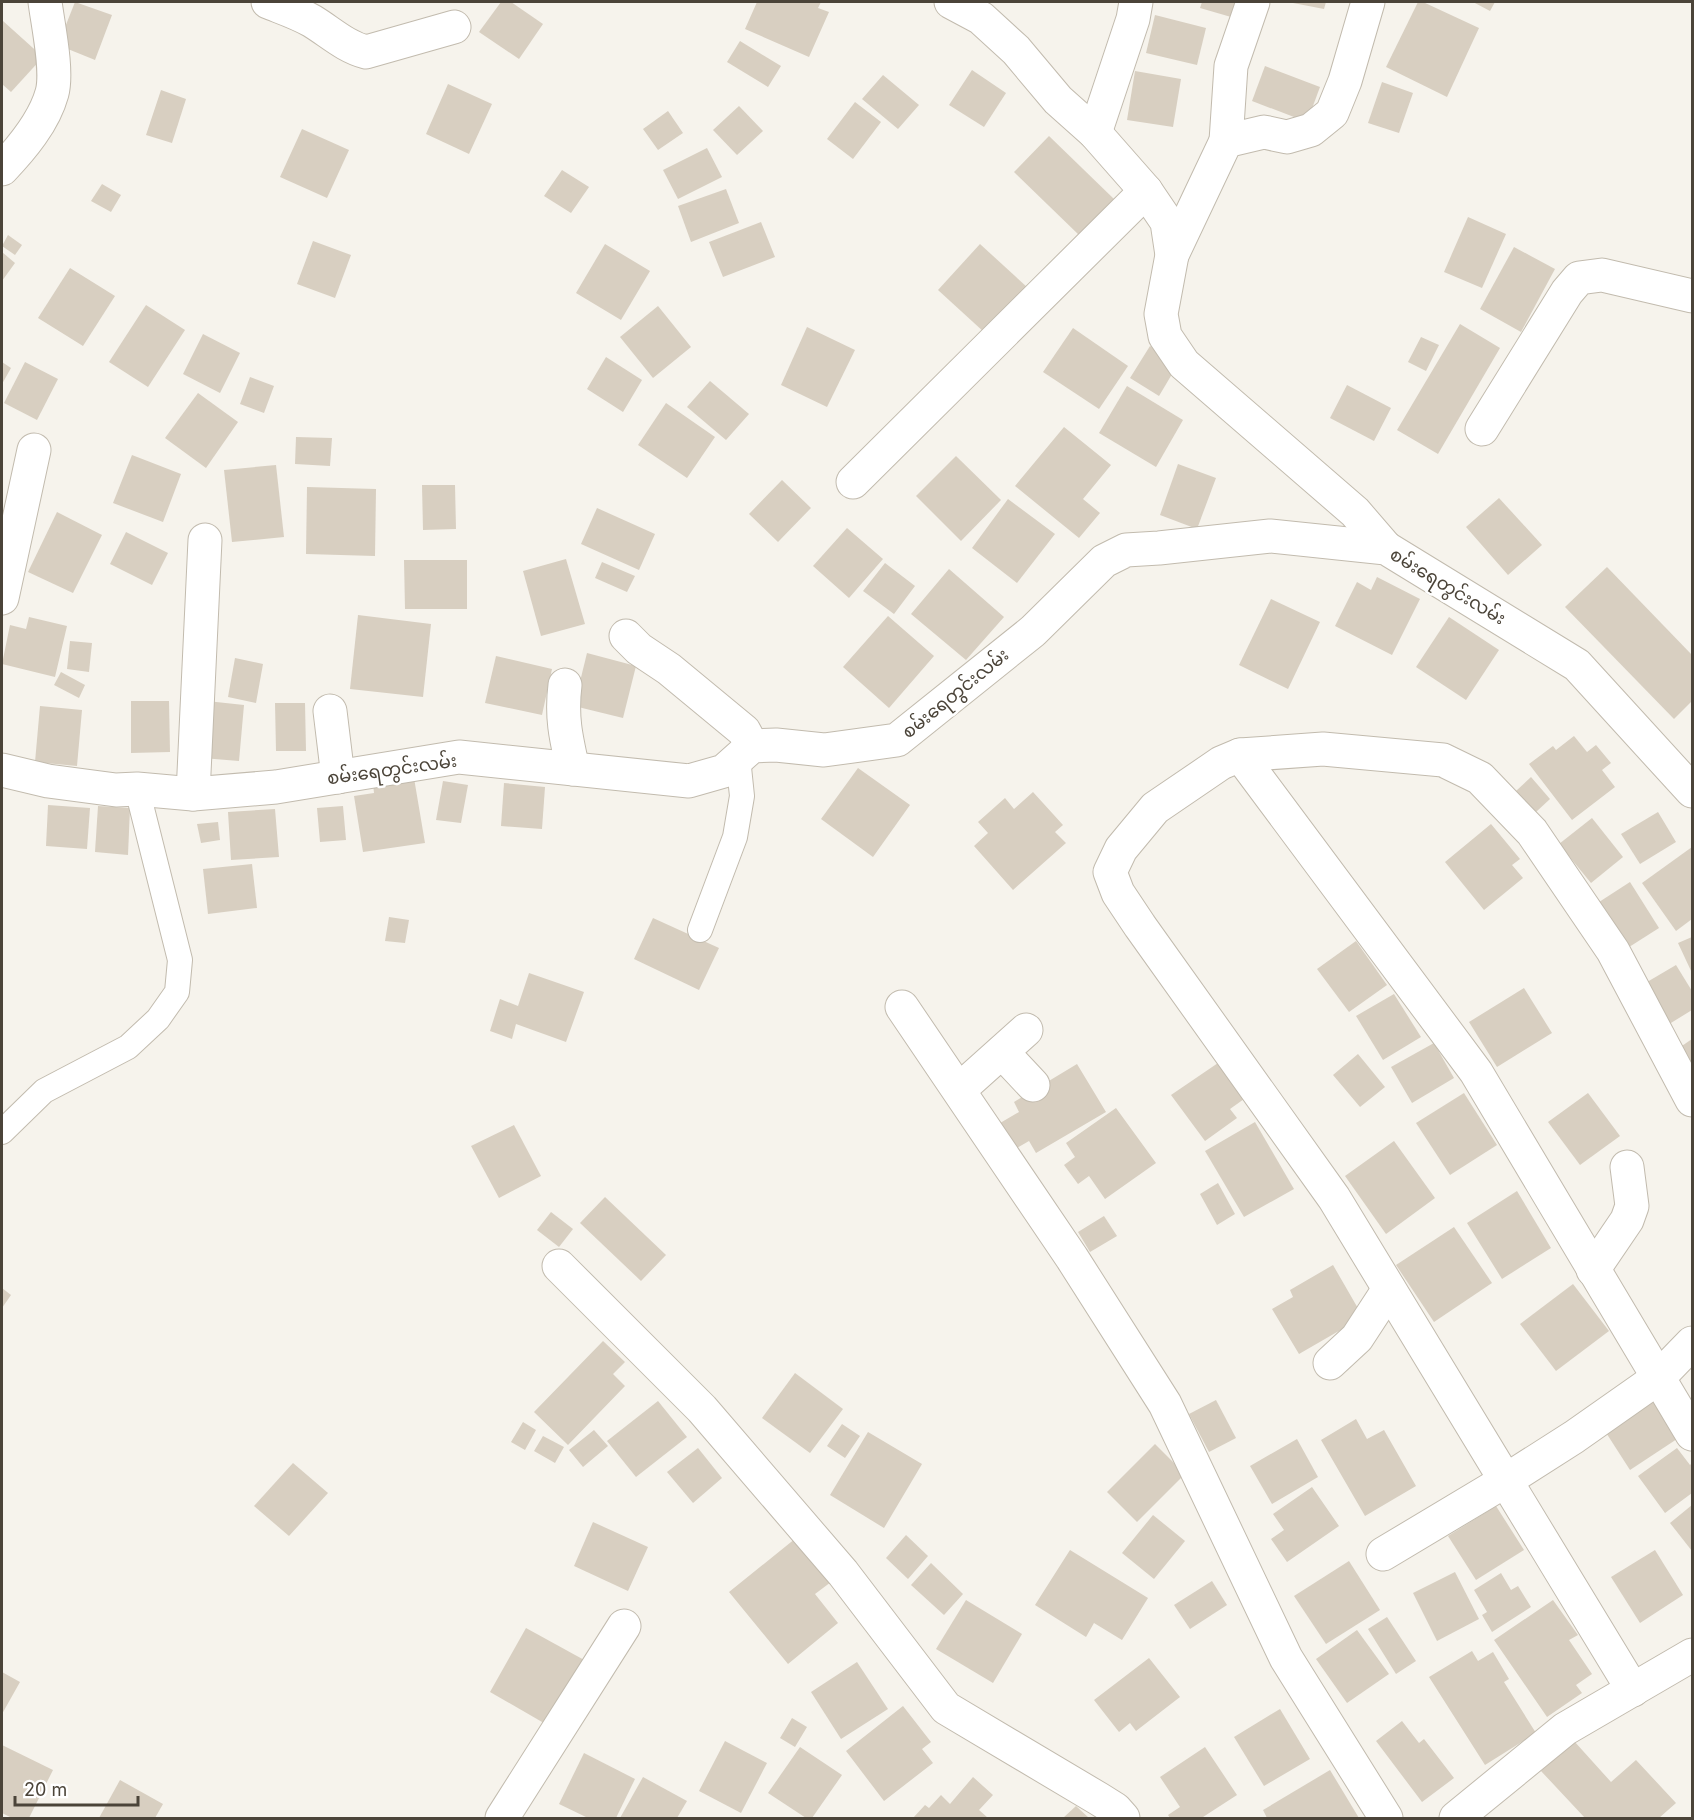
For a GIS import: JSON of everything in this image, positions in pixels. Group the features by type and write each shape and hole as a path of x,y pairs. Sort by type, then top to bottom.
{"street":[{"path":"2,169 35,128 45,112 53,91 53,55 45,2"},
{"path":"268,2 308,19 353,49 366,52 454,27"},
{"path":"951,2 981,18 1016,50 1058,100 1095,133 1146,191 1167,222 1172,255"},
{"path":"1095,133 1133,19 1136,2"},
{"path":"1253,2 1231,66 1226,141 1172,255 1161,314 1165,336 1184,364 1355,512 1386,548"},
{"path":"1226,141 1264,132 1287,137 1311,130 1332,113 1345,81 1368,2"},
{"path":"853,482 1146,191"},
{"path":"1482,429 1567,292 1579,278 1602,275 1692,296"},
{"path":"2,598 34,450"},
{"name":"စမ်းရေတွင်းလမ်း","path":"2,770 48,781 116,790 137,789 193,794 276,786 459,758 689,781 724,771 745,752 776,745 824,750 897,740 1033,631 1104,561 1126,550 1270,536 1386,548 1578,664 1692,791"},
{"path":"193,794 205,540"},
{"path":"626,636 639,649 669,669 744,731 745,752"},
{"path":"565,685 562,708 573,769"},
{"path":"330,711 338,777"},
{"path":"1633,1690 1334,1198 1140,926 1118,893 1110,872 1121,849 1155,808 1221,763 1240,755 1323,749 1443,760 1480,778 1532,832 1613,951 1692,1100"},
{"path":"1240,755 1476,1071 1692,1434"},
{"path":"902,1007 1072,1258 1166,1404 1286,1658 1386,1818"},
{"path":"959,1090 1026,1030"},
{"path":"1002,1052 1033,1085"},
{"path":"1593,1270 1628,1220 1632,1206 1627,1167"},
{"path":"559,1266 702,1408 843,1573 946,1708 1100,1799 1115,1809 1123,1818"},
{"path":"1330,1363 1357,1338 1389,1289"},
{"path":"1383,1554 1574,1437 1658,1378 1692,1343"},
{"path":"502,1818 624,1626"},
{"path":"1456,1818 1564,1729 1692,1655"}],"lane":[{"path":"700,930 735,837 742,796 745,752"},
{"path":"2,1132 45,1091 128,1047 158,1019 177,992 180,960 137,789"}],"building":[{"path":"75,2 112,15 95,60 58,45"},
{"path":"501,2 511,2 543,24 519,59 479,32"},
{"path":"757,2 821,2 818,8 829,12 809,57 745,29"},
{"path":"1202,2 1243,2 1238,19 1200,8"},
{"path":"1293,2 1326,2 1324,9"},
{"path":"1418,2 1423,2 1479,28 1447,97 1386,67"},
{"path":"1473,2 1495,2 1490,11"},
{"path":"1155,15 1206,28 1197,65 1146,53"},
{"path":"3,21 43,57 11,92 2,84"},
{"path":"740,41 781,66 768,87 727,62"},
{"path":"1265,66 1320,87 1307,122 1252,101"},
{"path":"972,70 1006,93 984,127 949,105"},
{"path":"1135,71 1181,79 1173,127 1127,120"},
{"path":"883,75 919,105 898,129 862,99"},
{"path":"1382,82 1413,93 1399,133 1368,123"},
{"path":"448,84 492,104 469,154 426,134"},
{"path":"161,90 186,99 172,143 146,135"},
{"path":"855,102 881,122 853,159 827,139"},
{"path":"739,106 763,131 737,155 713,130"},
{"path":"668,111 683,133 658,150 643,129"},
{"path":"302,129 349,150 327,198 280,177"},
{"path":"1049,136 1115,200 1080,236 1014,172"},
{"path":"707,148 722,177 678,199 663,170"},
{"path":"562,170 589,187 571,213 544,196"},
{"path":"102,184 121,195 111,212 91,201"},
{"path":"726,189 739,223 691,242 678,206"},
{"path":"1468,217 1506,234 1482,288 1444,272"},
{"path":"761,222 775,257 723,277 709,242"},
{"path":"8,235 22,245 15,255 2,246"},
{"path":"313,241 351,255 335,298 297,284"},
{"path":"605,244 650,271 621,320 576,293"},
{"path":"980,244 1028,288 985,333 938,290"},
{"path":"1514,247 1555,269 1521,332 1480,309"},
{"path":"2,252 15,263 2,281"},
{"path":"70,268 115,296 83,346 38,318"},
{"path":"146,305 185,330 148,387 109,362"},
{"path":"658,306 691,347 653,378 620,337"},
{"path":"1460,324 1500,348 1438,454 1397,430"},
{"path":"807,327 855,350 827,407 781,385"},
{"path":"1073,328 1128,366 1099,409 1043,372"},
{"path":"203,334 240,353 220,393 183,374"},
{"path":"1421,337 1439,345 1426,371 1408,362"},
{"path":"1150,346 1178,364 1159,396 1130,378"},
{"path":"606,357 642,380 623,412 587,389"},
{"path":"2,362 11,368 2,384"},
{"path":"25,362 58,379 37,420 4,403"},
{"path":"250,377 274,386 264,413 240,404"},
{"path":"710,381 749,414 726,440 687,407"},
{"path":"1347,385 1391,408 1374,441 1330,418"},
{"path":"1127,386 1183,420 1156,467 1099,433"},
{"path":"198,393 238,422 206,468 165,438"},
{"path":"666,403 715,437 687,478 638,445"},
{"path":"1064,427 1111,465 1083,499 1100,513 1079,538 1015,486"},
{"path":"296,437 332,438 330,466 295,464"},
{"path":"132,455 181,474 163,522 113,503"},
{"path":"956,456 1001,500 961,541 916,496"},
{"path":"1178,464 1216,478 1197,529 1160,515"},
{"path":"276,465 284,537 232,542 224,470"},
{"path":"782,480 811,508 778,542 749,514"},
{"path":"422,485 455,485 456,529 423,530"},
{"path":"307,487 376,489 375,556 306,554"},
{"path":"1499,498 1542,545 1508,575 1466,527"},
{"path":"1008,499 1055,534 1017,583 972,548"},
{"path":"597,508 655,534 639,570 581,544"},
{"path":"57,512 102,535 73,593 28,572"},
{"path":"847,528 883,559 849,598 813,566"},
{"path":"126,532 168,553 152,585 110,564"},
{"path":"566,559 585,624 541,636 523,571"},
{"path":"404,560 467,560 467,609 405,609"},
{"path":"602,562 635,576 627,592 595,578"},
{"path":"885,563 915,586 894,614 863,591"},
{"path":"1607,567 1692,655 1692,701 1674,719 1565,607"},
{"path":"949,569 1004,617 966,660 911,614"},
{"path":"1377,577 1420,599 1392,655 1335,626 1357,582 1371,590"},
{"path":"1271,599 1320,622 1288,689 1239,665"},
{"path":"358,615 431,624 423,697 350,689"},
{"path":"888,616 934,656 889,708 843,667"},
{"path":"29,617 67,626 55,677 2,664 10,625 26,629"},
{"path":"1449,617 1499,650 1466,700 1416,667"},
{"path":"70,641 92,643 89,672 67,669"},
{"path":"587,653 636,666 623,718 574,706"},
{"path":"496,656 552,669 542,715 485,703"},
{"path":"235,658 263,664 256,703 228,697"},
{"path":"61,672 85,685 79,698 54,685"},
{"path":"131,701 169,701 170,752 131,753"},
{"path":"207,701 244,705 239,761 202,758"},
{"path":"275,703 305,703 306,751 276,751"},
{"path":"40,706 82,710 77,766 35,762"},
{"path":"1574,736 1587,752 1596,745 1611,763 1602,770 1615,787 1572,820 1529,764 1553,746 1556,750"},
{"path":"858,768 910,805 873,857 821,819"},
{"path":"1531,777 1550,799 1536,812 1516,791"},
{"path":"414,778 425,843 363,852 354,796 374,793 373,784"},
{"path":"443,781 468,785 461,823 436,820"},
{"path":"504,783 545,787 542,829 501,826"},
{"path":"1033,792 1063,825 1055,832 1066,843 1013,890 974,846 988,833 978,822 1005,798 1014,809"},
{"path":"48,805 90,808 87,849 46,846"},
{"path":"98,806 130,808 128,855 95,852"},
{"path":"343,806 346,840 320,842 317,808"},
{"path":"275,809 279,857 231,860 228,812"},
{"path":"1658,812 1676,842 1640,864 1621,834"},
{"path":"1592,818 1623,857 1591,883 1559,844"},
{"path":"218,822 220,840 201,843 197,824"},
{"path":"1491,824 1520,859 1512,865 1523,878 1484,910 1445,862"},
{"path":"1692,847 1692,919 1676,931 1642,883"},
{"path":"252,864 257,908 208,914 203,869"},
{"path":"1630,882 1659,928 1626,949 1596,904"},
{"path":"389,917 409,920 405,943 385,941"},
{"path":"653,918 719,948 699,990 634,959"},
{"path":"1692,937 1692,973 1678,943"},
{"path":"1356,941 1387,985 1349,1012 1317,969"},
{"path":"1676,965 1692,991 1692,1010 1666,1026 1642,985"},
{"path":"529,973 584,992 566,1042 516,1024 512,1039 490,1031 500,999 518,1006"},
{"path":"1524,988 1552,1033 1497,1067 1469,1022"},
{"path":"1394,994 1421,1037 1383,1060 1356,1016"},
{"path":"1692,1039 1692,1076 1676,1050"},
{"path":"1434,1043 1454,1078 1412,1103 1391,1067"},
{"path":"1358,1054 1385,1087 1360,1107 1333,1075"},
{"path":"1218,1063 1244,1099 1230,1109 1237,1118 1205,1141 1171,1095"},
{"path":"1077,1064 1106,1112 1036,1153 1029,1141 1010,1152 995,1126 1019,1112 1014,1102"},
{"path":"1464,1093 1497,1145 1450,1175 1416,1123"},
{"path":"1588,1093 1620,1136 1580,1165 1548,1122"},
{"path":"1116,1108 1156,1163 1105,1199 1089,1176 1078,1184 1064,1165 1075,1157 1066,1143"},
{"path":"1255,1122 1294,1189 1244,1217 1205,1151"},
{"path":"514,1125 541,1176 499,1198 471,1146"},
{"path":"1394,1141 1435,1198 1386,1234 1345,1176"},
{"path":"1218,1183 1235,1214 1217,1225 1200,1194"},
{"path":"1517,1191 1551,1248 1502,1279 1467,1223"},
{"path":"605,1197 666,1255 641,1281 580,1223"},
{"path":"551,1212 573,1229 559,1247 537,1230"},
{"path":"1104,1216 1117,1236 1090,1252 1078,1232"},
{"path":"1454,1227 1492,1283 1434,1322 1396,1265"},
{"path":"1333,1265 1363,1317 1299,1354 1272,1309 1293,1297 1290,1290"},
{"path":"1573,1284 1609,1331 1556,1371 1520,1324"},
{"path":"2,1288 11,1295 2,1308"},
{"path":"603,1341 625,1362 613,1374 625,1386 568,1445 534,1412"},
{"path":"795,1373 843,1409 810,1453 762,1418"},
{"path":"1653,1395 1680,1437 1630,1470 1603,1428"},
{"path":"1216,1400 1236,1438 1209,1452 1189,1414"},
{"path":"658,1401 687,1437 636,1477 607,1441"},
{"path":"1356,1419 1367,1439 1384,1430 1416,1486 1365,1516 1321,1440"},
{"path":"523,1422 536,1430 525,1450 511,1442"},
{"path":"842,1424 860,1436 845,1458 827,1446"},
{"path":"594,1430 608,1446 583,1467 569,1450"},
{"path":"868,1432 922,1464 884,1528 830,1495"},
{"path":"543,1436 564,1447 555,1463 534,1451"},
{"path":"1297,1439 1318,1477 1272,1504 1250,1466"},
{"path":"1155,1444 1185,1474 1137,1522 1107,1492"},
{"path":"698,1448 722,1478 693,1503 667,1472"},
{"path":"1677,1448 1690,1465 1692,1463 1692,1493 1665,1513 1638,1476"},
{"path":"293,1463 328,1493 289,1536 254,1506"},
{"path":"1312,1487 1339,1526 1287,1562 1271,1539 1284,1530 1273,1514"},
{"path":"1692,1505 1692,1551 1670,1523"},
{"path":"1496,1506 1524,1550 1476,1580 1448,1536"},
{"path":"1153,1515 1185,1541 1154,1579 1122,1553"},
{"path":"593,1522 648,1547 628,1591 574,1566"},
{"path":"906,1535 928,1556 908,1579 886,1558"},
{"path":"796,1538 831,1582 815,1594 838,1623 788,1664 729,1592"},
{"path":"1070,1550 1148,1598 1122,1640 1094,1623 1086,1637 1035,1605"},
{"path":"1655,1550 1683,1595 1640,1623 1611,1577"},
{"path":"1349,1561 1380,1610 1326,1644 1294,1596"},
{"path":"931,1563 963,1594 944,1615 911,1585"},
{"path":"1455,1572 1479,1619 1437,1641 1413,1593"},
{"path":"1501,1573 1511,1590 1518,1586 1531,1607 1492,1632 1482,1615 1487,1612 1474,1590"},
{"path":"1212,1581 1227,1605 1190,1629 1174,1605"},
{"path":"966,1600 1022,1634 993,1683 936,1649"},
{"path":"1553,1600 1578,1635 1569,1640 1592,1674 1576,1685 1582,1693 1547,1717 1494,1640"},
{"path":"1387,1617 1416,1661 1396,1674 1368,1629"},
{"path":"526,1628 586,1661 549,1726 490,1692"},
{"path":"1357,1630 1389,1674 1347,1703 1316,1659"},
{"path":"1472,1651 1478,1661 1493,1652 1509,1679 1504,1682 1536,1733 1485,1765 1429,1677"},
{"path":"1149,1658 1180,1697 1136,1731 1130,1723 1119,1732 1094,1700"},
{"path":"857,1662 888,1709 841,1739 811,1692"},
{"path":"2,1672 20,1682 2,1714"},
{"path":"903,1706 931,1742 922,1749 933,1763 884,1801 846,1751"},
{"path":"1280,1709 1310,1759 1264,1786 1234,1737"},
{"path":"792,1718 807,1727 795,1747 780,1738"},
{"path":"1402,1721 1419,1743 1424,1739 1454,1778 1422,1802 1376,1741"},
{"path":"725,1741 767,1763 741,1813 699,1791"},
{"path":"1574,1741 1611,1782 1636,1760 1676,1803 1659,1818 1585,1818 1541,1771"},
{"path":"2,1745 53,1770 29,1818 12,1818 2,1813"},
{"path":"800,1747 842,1775 812,1818 806,1818 768,1793"},
{"path":"1205,1747 1237,1795 1204,1818 1170,1818 1168,1815 1180,1807 1160,1777"},
{"path":"584,1753 635,1779 616,1818 588,1818 559,1804"},
{"path":"1330,1770 1359,1818 1267,1818 1263,1810"},
{"path":"643,1777 687,1801 677,1818 620,1818"},
{"path":"973,1777 993,1795 979,1810 988,1818 913,1818 925,1805 929,1808 941,1795 950,1804"},
{"path":"120,1780 163,1804 155,1818 99,1818"},
{"path":"1076,1806 1089,1818 1063,1818"}]}
